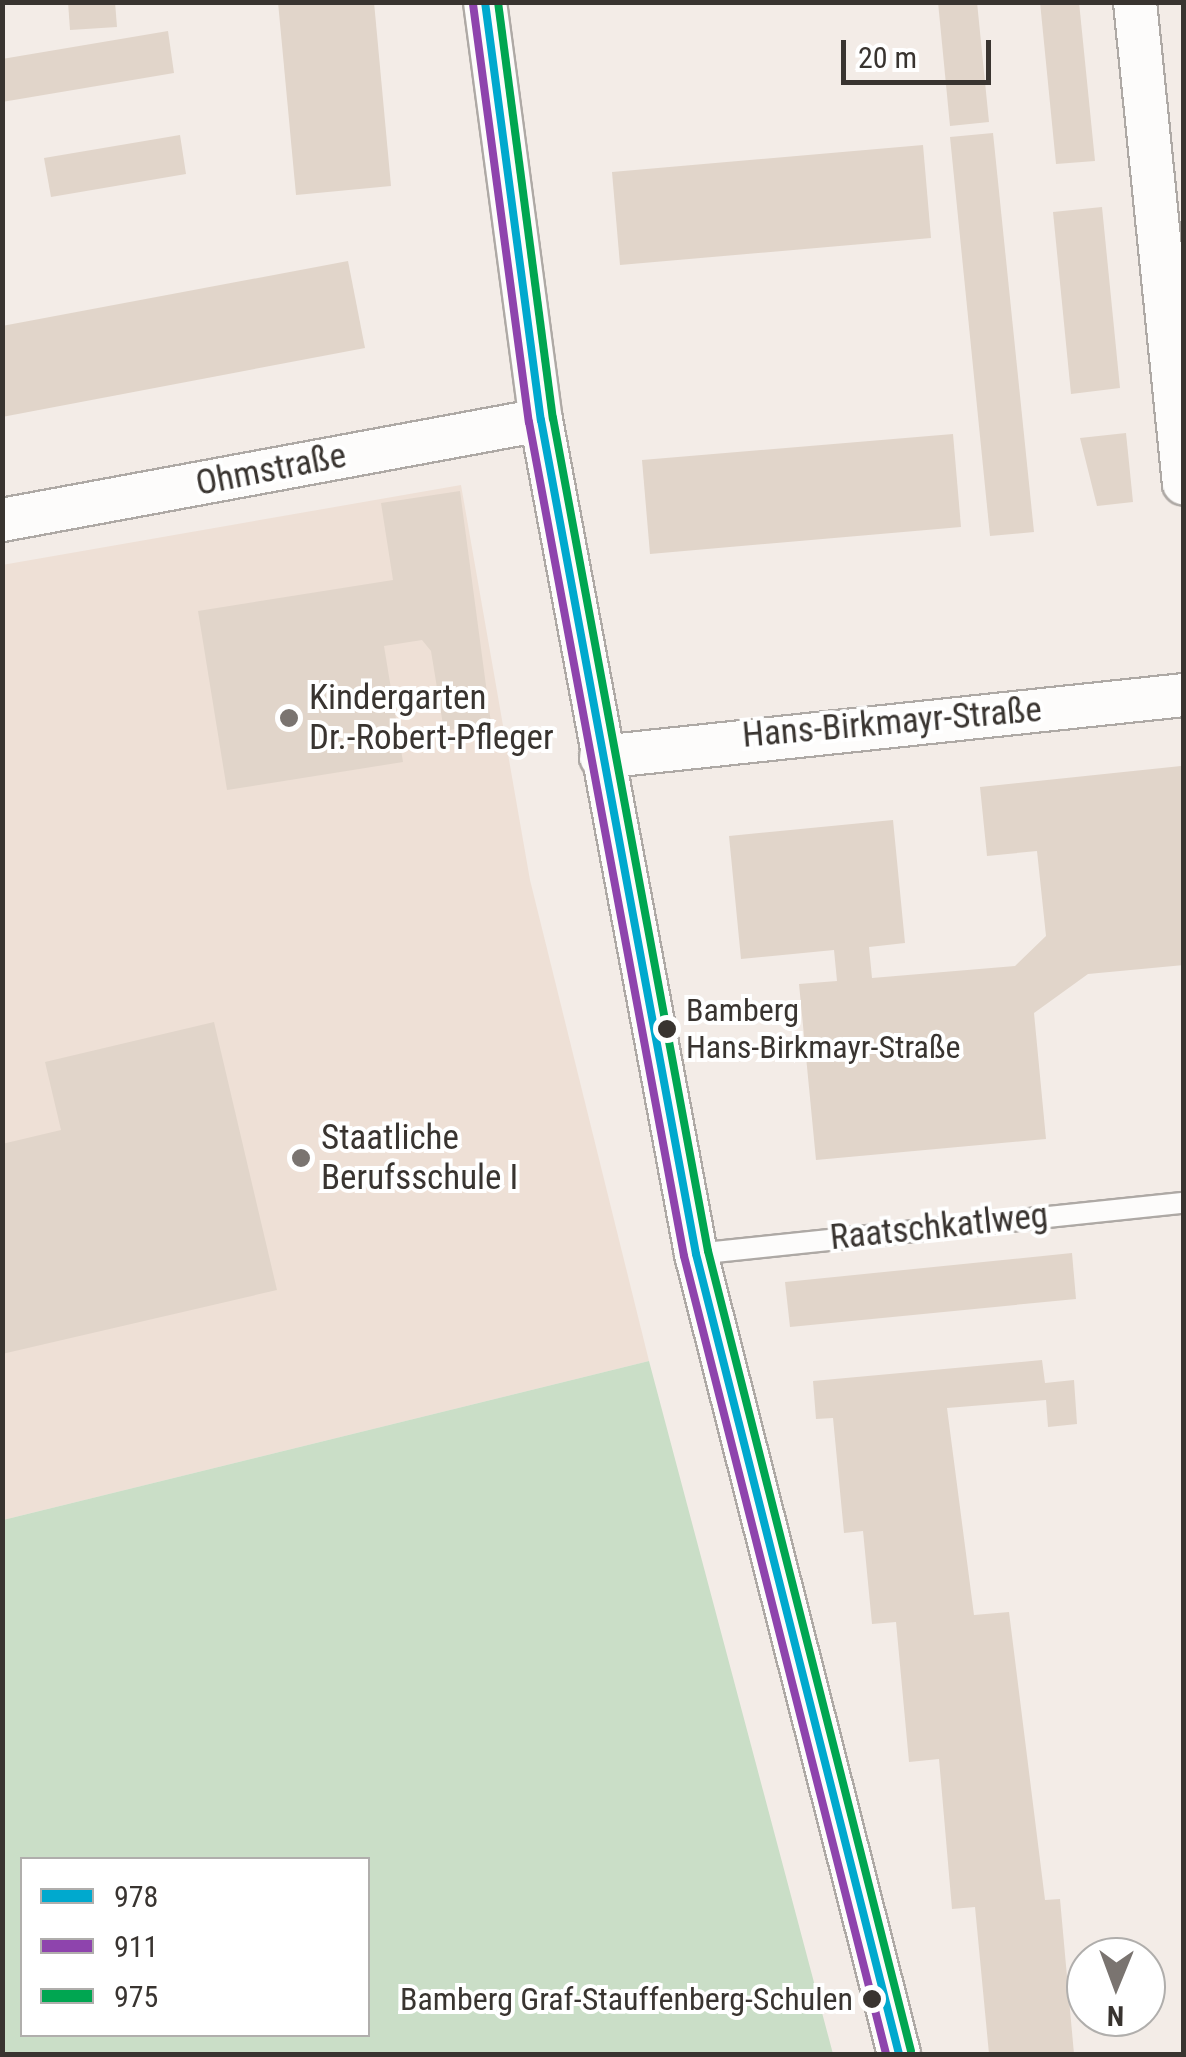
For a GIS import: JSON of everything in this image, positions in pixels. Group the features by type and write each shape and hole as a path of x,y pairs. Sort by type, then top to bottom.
{"street":[{"path":"485,2 540,420 696,1254 898,2054"},
{"path":"1135,2 1184,484"},
{"name":"Ohmstraße","path":"2,520 540,420"},
{"name":"Hans-Birkmayr-Straße","path":"602,757 1184,695"}],"lane":[{"name":"Raatschkatlweg","path":"696,1254 1184,1202"}],"shaded area":[{"name":"Staatliche Berufsschule I","path":"461,485 530,880 649,1361 3,1520 2,565"}],"green space":[{"path":"649,1361 833,2054 3,2054 3,1520"}],"building":[{"path":"68,2 115,2 117,27 70,30"},
{"path":"278,2 374,2 391,186 296,195"},
{"path":"938,2 977,2 989,122 950,126"},
{"path":"1040,2 1079,2 1095,161 1056,164"},
{"path":"168,31 174,73 2,102 2,59"},
{"path":"993,133 1034,532 990,536 950,137"},
{"path":"180,135 186,174 51,197 44,158"},
{"path":"923,145 931,238 620,265 612,172"},
{"path":"1102,207 1120,388 1071,394 1053,212"},
{"path":"348,261 365,348 2,417 2,326"},
{"path":"1126,433 1133,502 1097,506 1080,438"},
{"path":"953,434 961,527 650,554 642,460"},
{"path":"460,491 491,723 444,731 431,651 422,640 384,646 403,762 227,790 198,611 393,580 381,503"},
{"path":"1181,766 1184,965 1088,974 1034,1013 1046,1139 816,1160 799,984 837,981 834,950 741,959 729,836 893,820 905,943 869,947 872,978 1015,966 1046,936 1037,851 987,856 980,787"},
{"path":"214,1022 277,1290 2,1354 2,1144 61,1130 45,1062"},
{"path":"1072,1253 1076,1299 790,1327 785,1282"},
{"path":"1042,1360 1045,1383 1074,1380 1077,1424 1048,1427 1046,1400 947,1408 974,1615 1009,1612 1045,1900 1060,1899 1066,1965 1066,2037 1072,2037 1074,2054 989,2054 975,1907 952,1909 939,1759 909,1762 896,1622 872,1624 863,1531 844,1533 833,1418 816,1419 813,1381"}],"transit line":[{"name":"978","path":"485,2 541,420 696,1254 899,2054"},
{"name":"975","path":"498,2 553,418 708,1251 911,2051"},
{"name":"911","path":"473,4 529,422 684,1256 886,2054"}],"place":[{"name":"Kindergarten Dr.-Robert-Pfleger","path":"289,718"},
{"name":"Bamberg Hans-Birkmayr-Straße","path":"667,1029"},
{"name":"Staatliche Berufsschule I","path":"301,1158"},
{"name":"Bamberg Graf-Stauffenberg-Schulen","path":"872,1999"}]}
